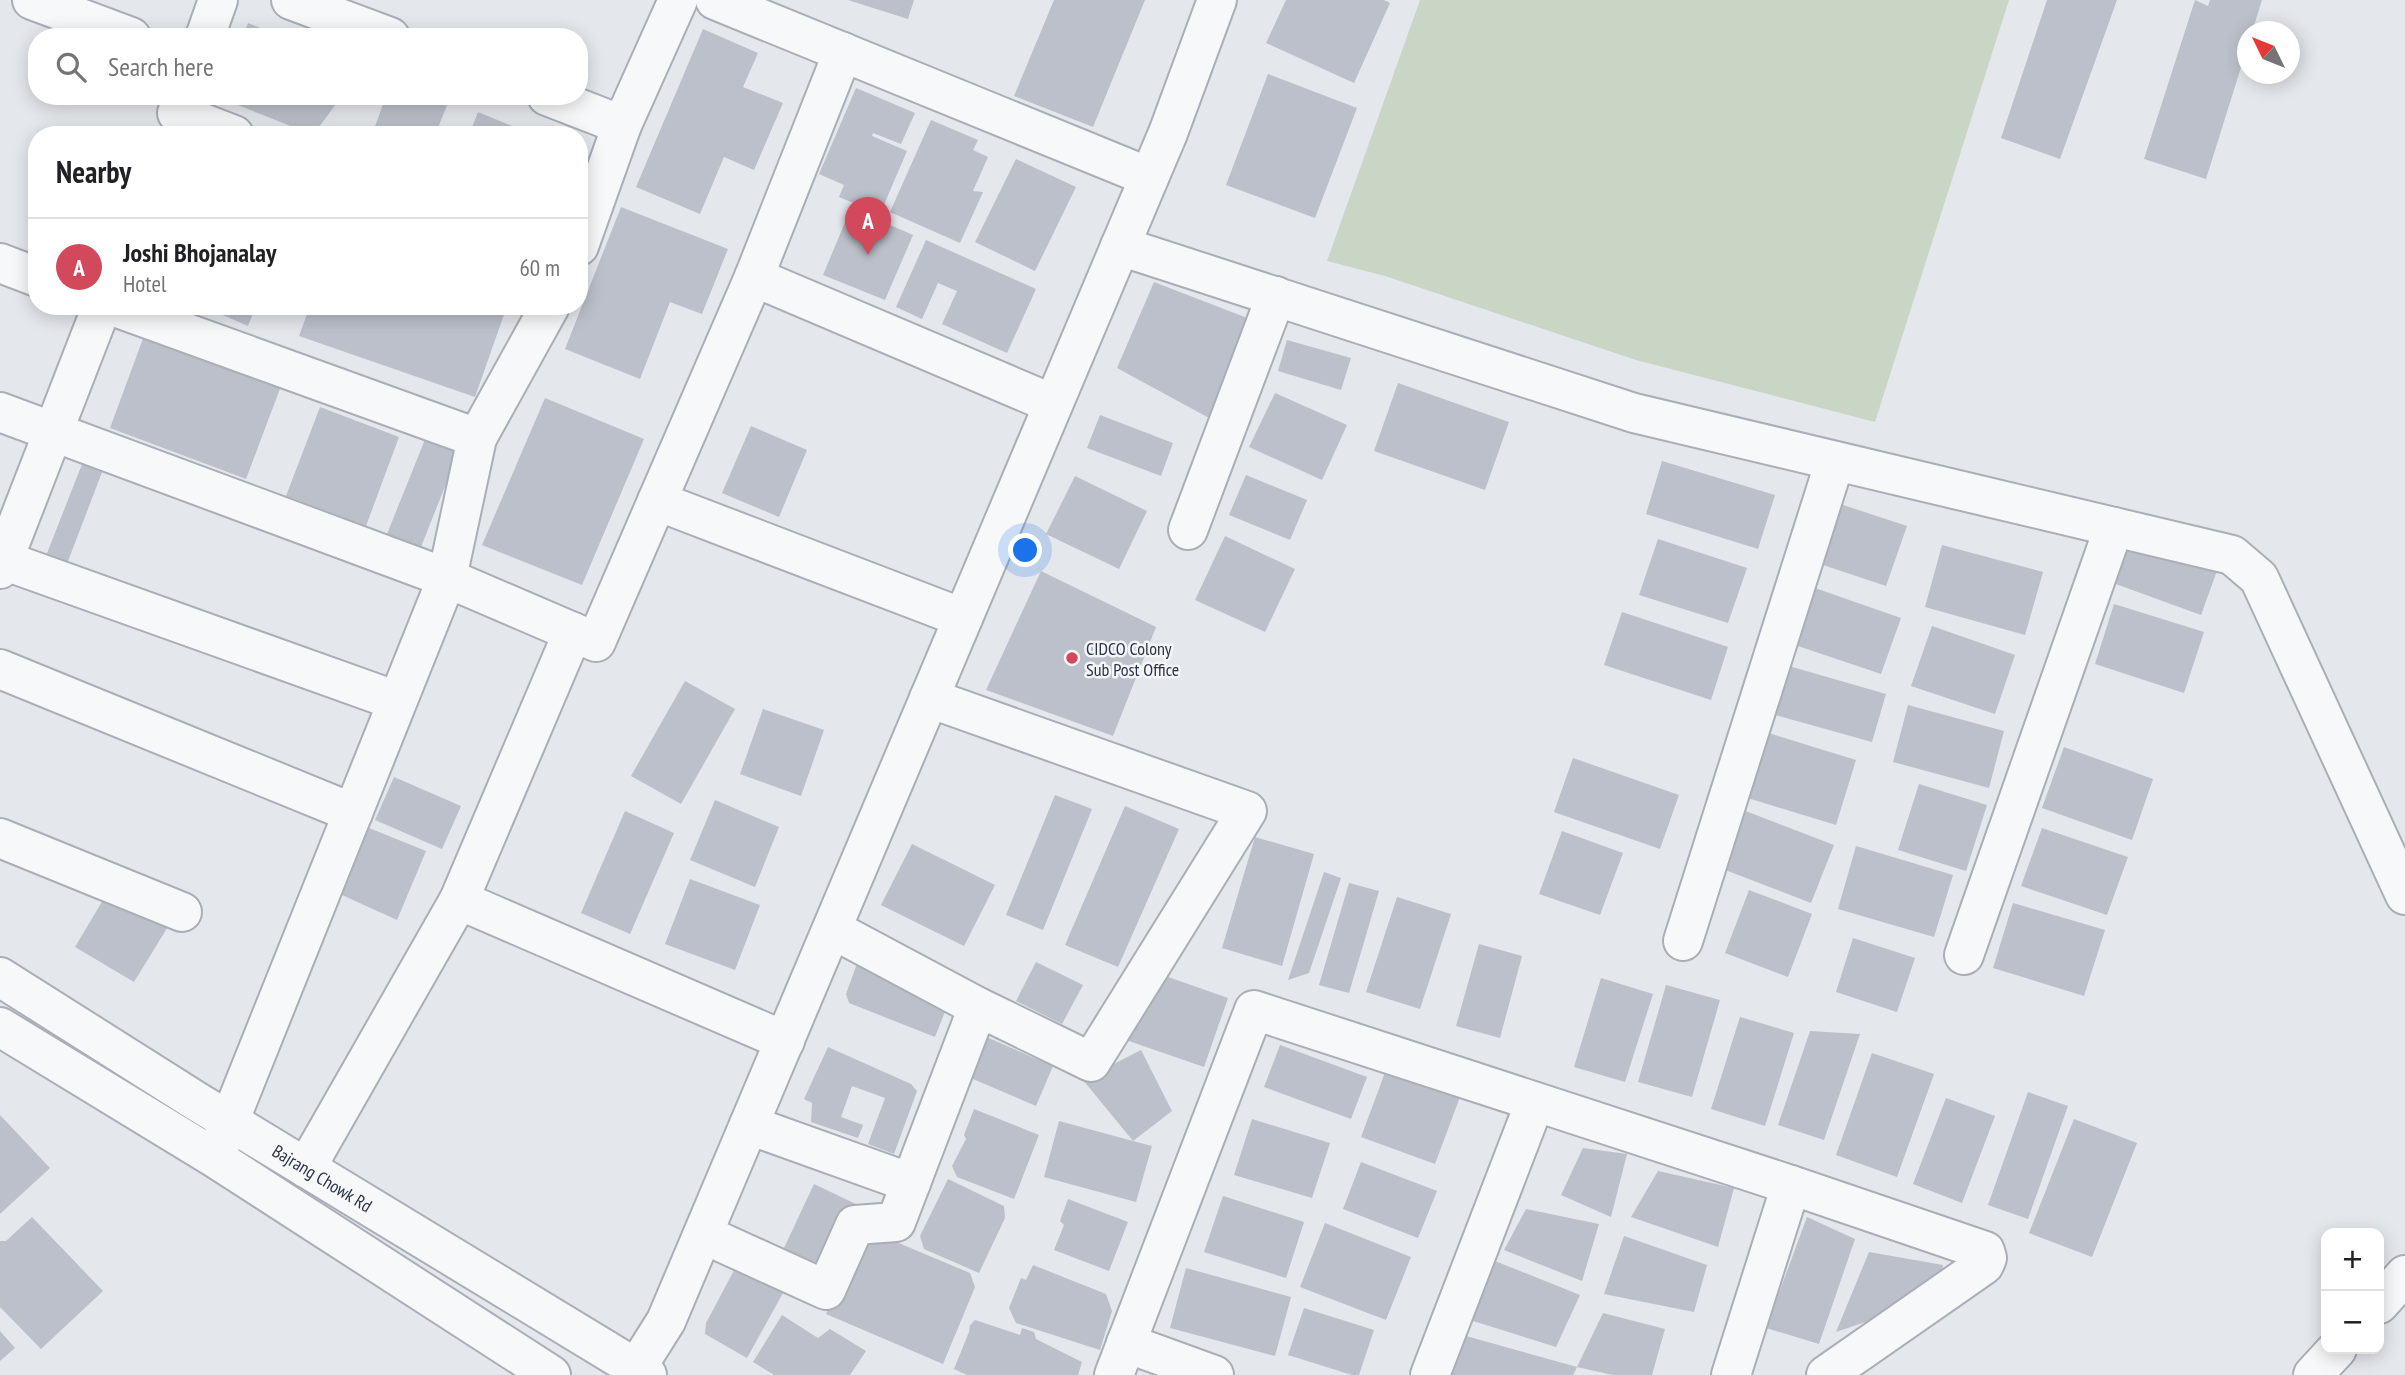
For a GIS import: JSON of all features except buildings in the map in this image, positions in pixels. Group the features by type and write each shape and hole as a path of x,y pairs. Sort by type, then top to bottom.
{"street":[{"path":"32,0 107,28"},
{"path":"208,28 218,0"},
{"path":"290,0 366,28"},
{"path":"588,221 622,125 678,0"},
{"path":"715,0 1149,177"},
{"path":"638,1373 667,1321 1168,133 1217,0"},
{"path":"0,412 447,578 596,642 754,277 843,52"},
{"path":"570,105 622,125"},
{"path":"176,115 208,126"},
{"path":"1120,246 1634,414 2232,555 2259,578 2405,895"},
{"path":"0,263 28,274"},
{"path":"754,277 1053,404"},
{"path":"1188,530 1276,296"},
{"path":"99,315 1,563 397,701"},
{"path":"136,315 477,438"},
{"path":"215,1157 447,578 477,438 545,315"},
{"path":"1683,941 1835,461"},
{"path":"657,501 963,618"},
{"path":"1965,955 2114,527"},
{"path":"306,1168 459,900 573,632"},
{"path":"0,669 353,813"},
{"path":"832,929 978,1007 1091,1062 1247,811 929,698"},
{"path":"0,838 182,912"},
{"path":"459,900 785,1041"},
{"name":"Bajrang Chowk Rd","path":"0,978 638,1373"},
{"path":"703,1234 826,1290 855,1225 896,1222 978,1007"},
{"path":"1213,1375 1120,1359 1254,1010 1791,1185 1982,1249 1986,1253 1984,1265 1826,1375"},
{"path":"0,1027 215,1157 551,1375"},
{"path":"1430,1375 1535,1102"},
{"path":"749,1125 911,1183"},
{"path":"1731,1375 1791,1185"},
{"path":"2384,1298 2405,1275"},
{"path":"2313,1375 2332,1354"}],"green space":[{"path":"1420,0 2009,0 1875,422 1636,360 1385,276 1327,261"}],"place":[{"name":"Joshi Bhojanalay","path":"868,255"},
{"name":"CIDCO Colony Sub Post Office","path":"1072,658"}]}
